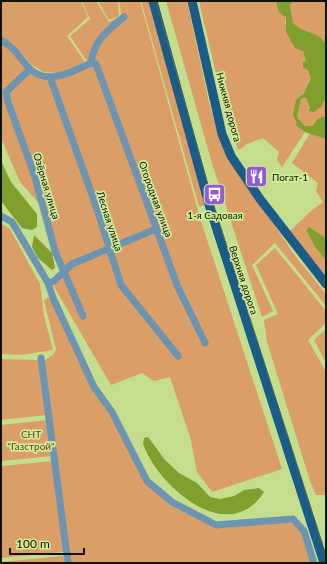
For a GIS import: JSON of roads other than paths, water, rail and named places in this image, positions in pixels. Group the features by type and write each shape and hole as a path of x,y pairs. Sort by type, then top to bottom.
{"main road":[{"name":"Верхняя дорога","path":"153,1 210,208 324,563"},
{"name":"Нижняя дорога","path":"192,1 222,134 231,156 260,199 326,284"}],"street":[{"path":"1,40 12,46 30,69 39,74 50,77 58,76 91,63 92,52 101,35 124,17"},
{"name":"Огородная улица","path":"91,63 96,64 177,285 205,343"},
{"name":"Озёрная улица","path":"30,69 6,92 7,97 35,176 55,251 83,316"},
{"name":"Лесная улица","path":"50,77 97,209 121,285 178,356"},
{"path":"1,216 12,222 48,283 53,298 94,386 112,412 147,481 172,502 216,525 293,519 304,531 314,563"},
{"path":"48,283 54,281 72,264 109,250 156,229"},
{"path":"41,358 68,563"}],"tram line":[{"path":"156,1 214,206 326,555"}],"place":[{"name":"Погат-1","path":"256,177"},
{"name":"1-я Садовая","path":"215,195"}],"park label":[{"name":"СНТ \"Газстрой\"","path":"31,440"}]}
